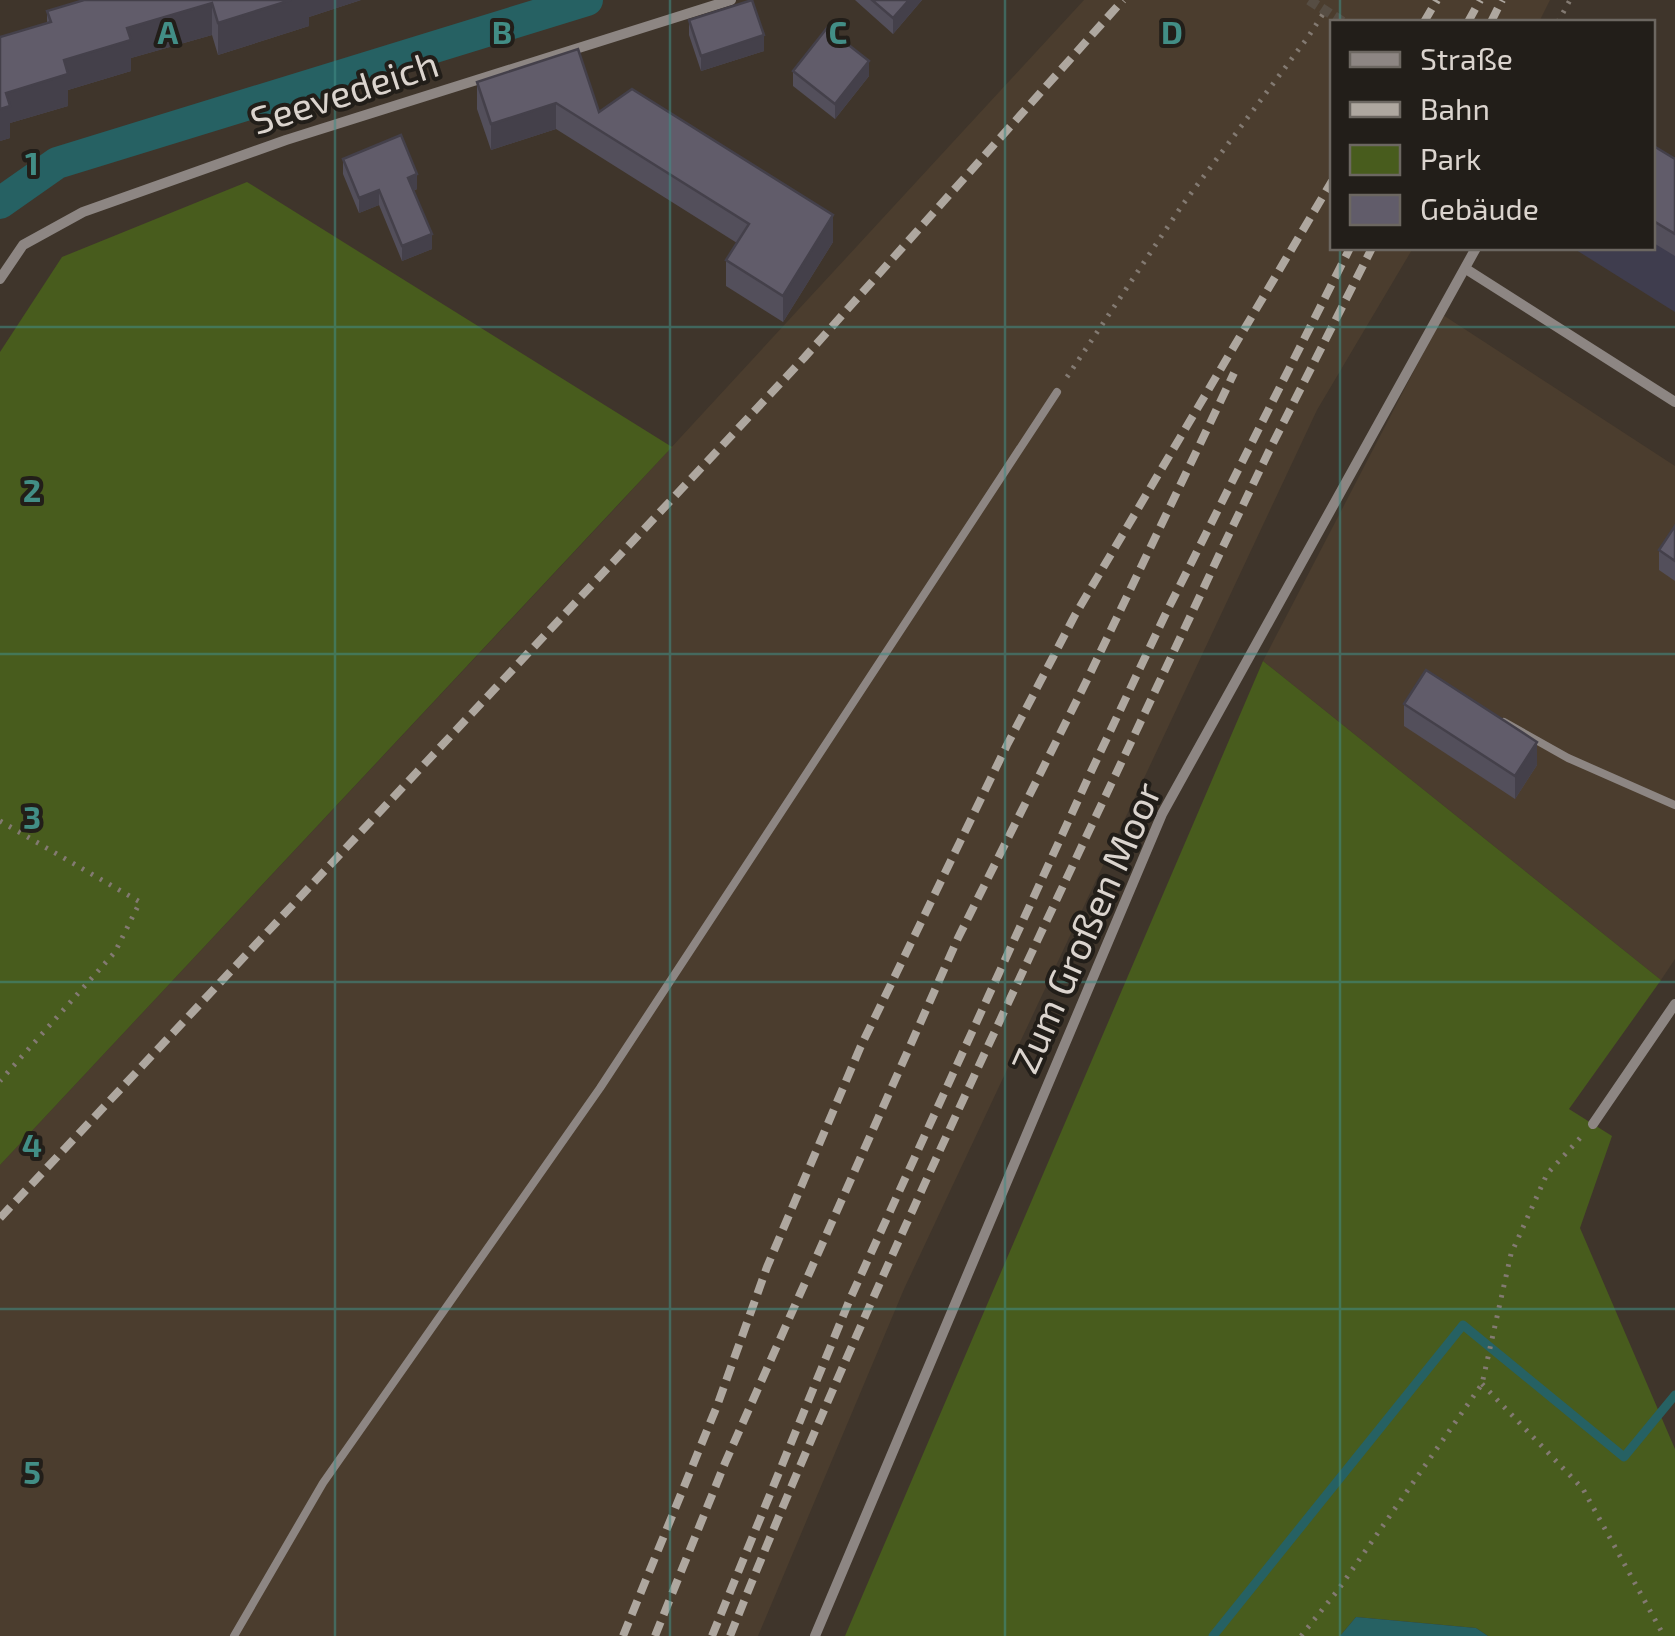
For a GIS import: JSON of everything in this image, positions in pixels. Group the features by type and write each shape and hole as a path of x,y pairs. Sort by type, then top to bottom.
{"street":[{"name":"Seevedeich","path":"0,279 23,245 82,212 286,140 731,0"},
{"path":"1475,250 1466,269 1675,402"},
{"name":"Zum Großen Moor","path":"815,1636 1162,814 1466,269"},
{"path":"1593,1124 1675,1004"}],"lane":[{"path":"234,1636 323,1483 600,1088 1057,392"},
{"path":"1490,714 1568,758 1675,806"}],"path":[{"path":"1057,392 1183,204 1325,11"},
{"path":"0,821 140,902 115,952 0,1081"},
{"path":"1301,1636 1338,1590 1482,1384 1510,1254 1546,1174 1593,1124"},
{"path":"1482,1384 1583,1488 1664,1636"}],"shaded area":[{"path":"1084,0 1550,0 1540,20 1330,20 1330,250 1412,250 1317,410 904,1289 758,1636 0,1636 0,1165"},
{"path":"1655,163 1675,175 1675,312 1576,250 1655,250"},
{"path":"1443,315 1675,466 1675,959 1661,980 1263,661"}],"green space":[{"path":"247,182 672,447 0,1165 0,352 62,257"},
{"path":"1263,661 1661,980 1569,1109 1612,1136 1580,1228 1675,1449 1675,1636 1488,1636 1476,1628 1356,1617 1340,1636 845,1636"}],"water":[{"path":"1356,1617 1476,1628 1488,1636 1340,1636"}],"building":[{"path":"84,0 291,0 218,23 212,3 127,28 131,40 64,60 68,74 6,93 10,106 0,109 0,37 51,22 47,11"},
{"path":"752,0 764,35 701,56 689,20"},
{"path":"872,0 909,0 893,18"},
{"path":"827,28 869,61 835,104 793,71"},
{"path":"578,49 599,112 632,89 833,215 783,296 726,260 749,224 556,103 491,124 477,82"},
{"path":"401,135 417,174 408,178 432,234 402,246 379,190 359,198 343,159"},
{"path":"1655,147 1675,159 1675,234 1655,222"},
{"path":"1675,526 1675,561 1659,550"},
{"path":"1426,670 1537,742 1515,776 1404,704"}],"waterway":[{"path":"0,203 57,163 587,0"},
{"path":"1213,1636 1463,1325 1624,1457 1675,1395"}],"tunnel":[{"path":"1309,0 1340,20"}],"railway":[{"path":"0,1218 804,358 1123,0"},
{"path":"1425,20 1437,0"},
{"path":"1469,20 1480,0"},
{"path":"1492,20 1502,0"},
{"path":"623,1636 717,1406 767,1267 860,1048 1007,745 1075,615 1330,184"},
{"path":"712,1636 850,1299 1089,776 1167,611 1349,250"},
{"path":"730,1636 845,1362 967,1091 1220,553 1371,250"},
{"path":"655,1636 725,1463 958,938 1234,373"}]}
